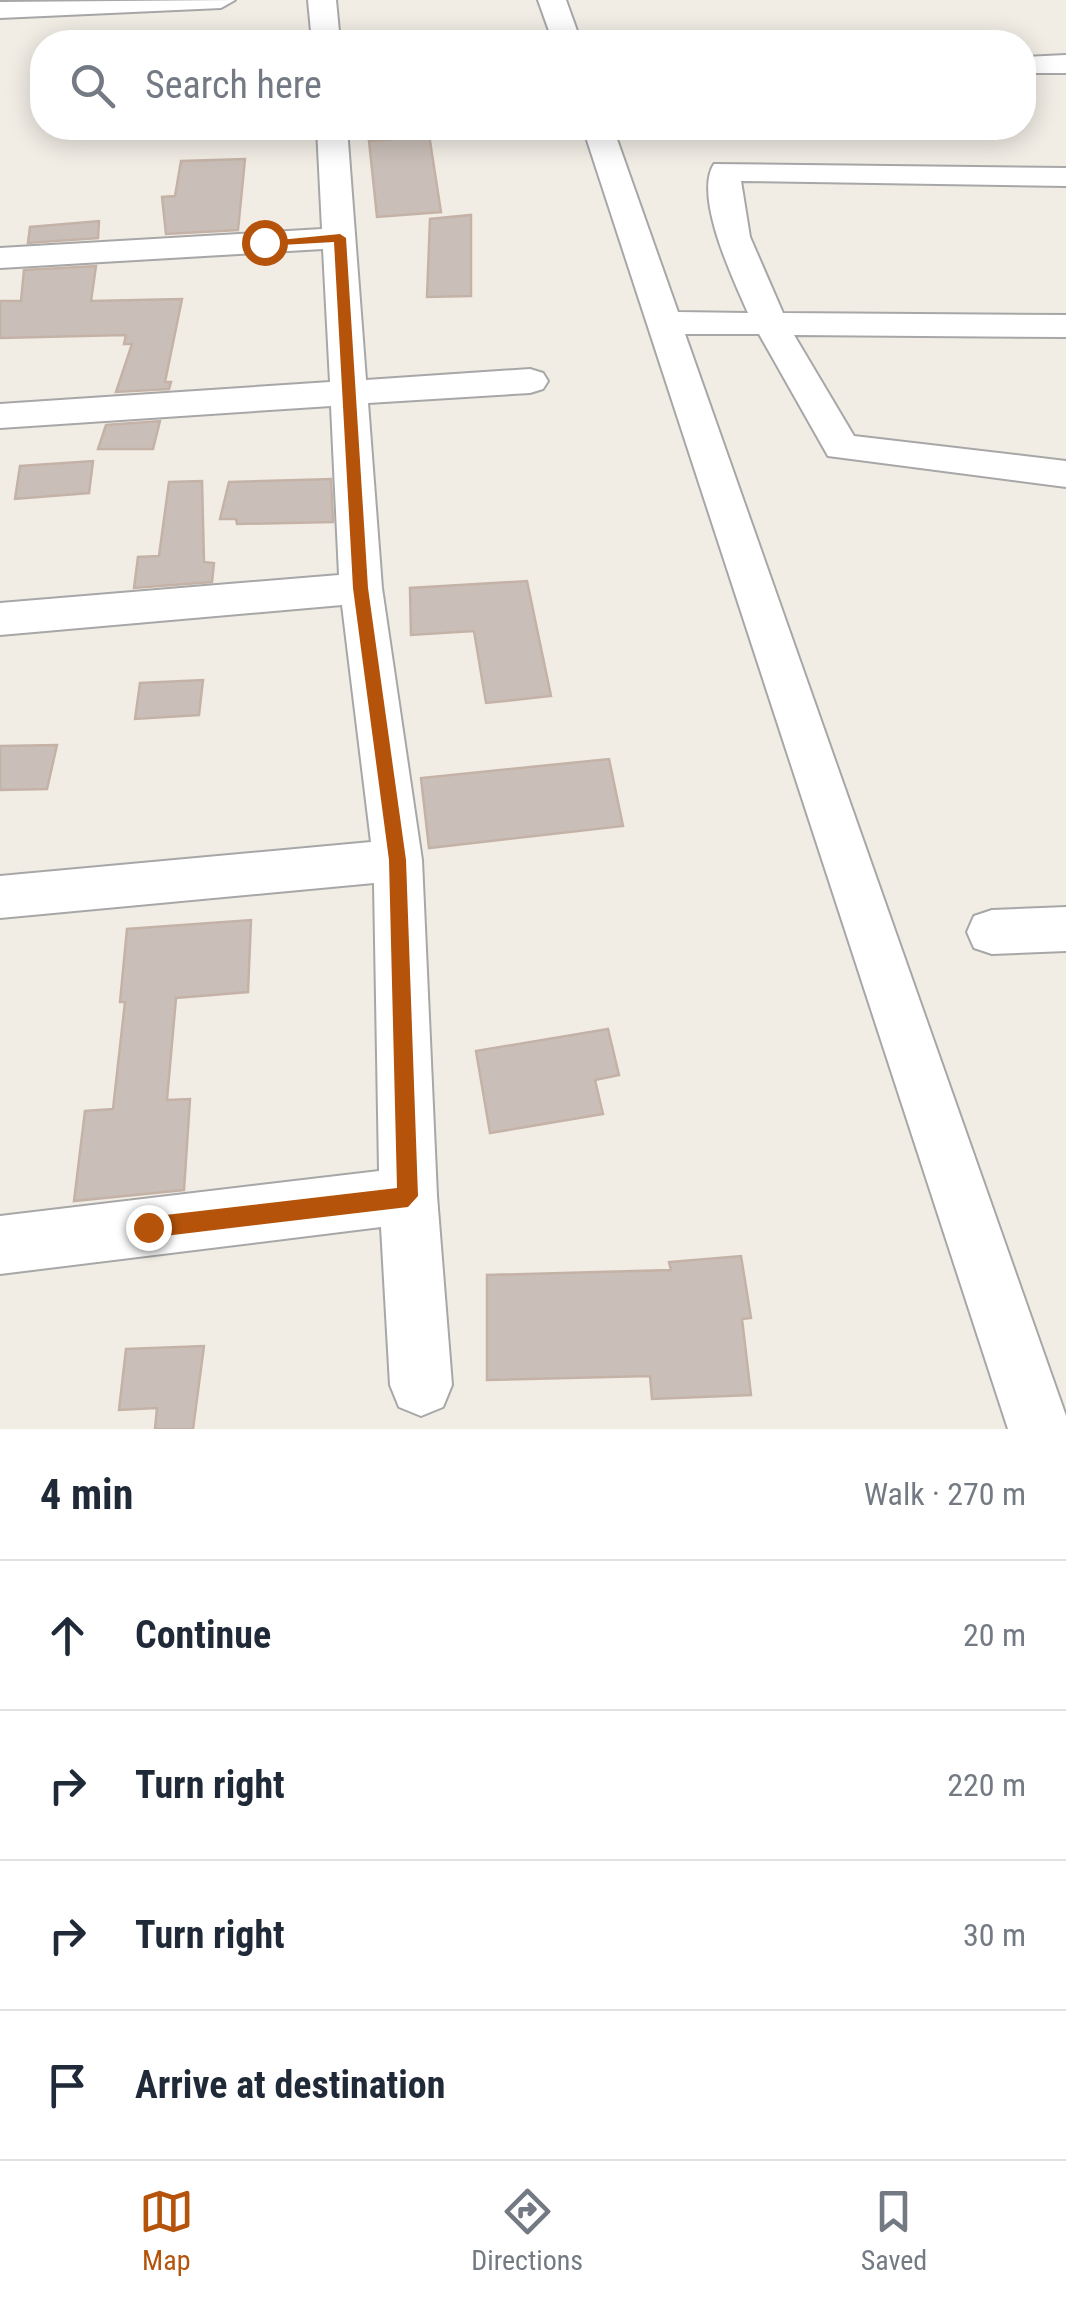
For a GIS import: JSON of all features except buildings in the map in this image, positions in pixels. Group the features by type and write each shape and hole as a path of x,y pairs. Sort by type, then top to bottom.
{"street":[{"path":"0,10 221,0"},
{"path":"322,0 325,30"},
{"path":"552,0 563,30"},
{"path":"1036,64 1066,64"},
{"path":"333,140 361,588 398,860 408,1196 421,1386"},
{"path":"602,140 1039,1429"},
{"path":"1066,176 725,171 722,199 769,324 842,447 1066,474"},
{"path":"0,258 340,238"},
{"path":"666,323 1066,326"},
{"path":"0,416 530,381"},
{"path":"0,618 361,588"},
{"path":"0,897 398,860"},
{"path":"992,932 1066,930"},
{"path":"0,1245 408,1196"}],"route":[{"path":"148,1227 408,1196 398,860 361,588 340,238 264,242"}]}
